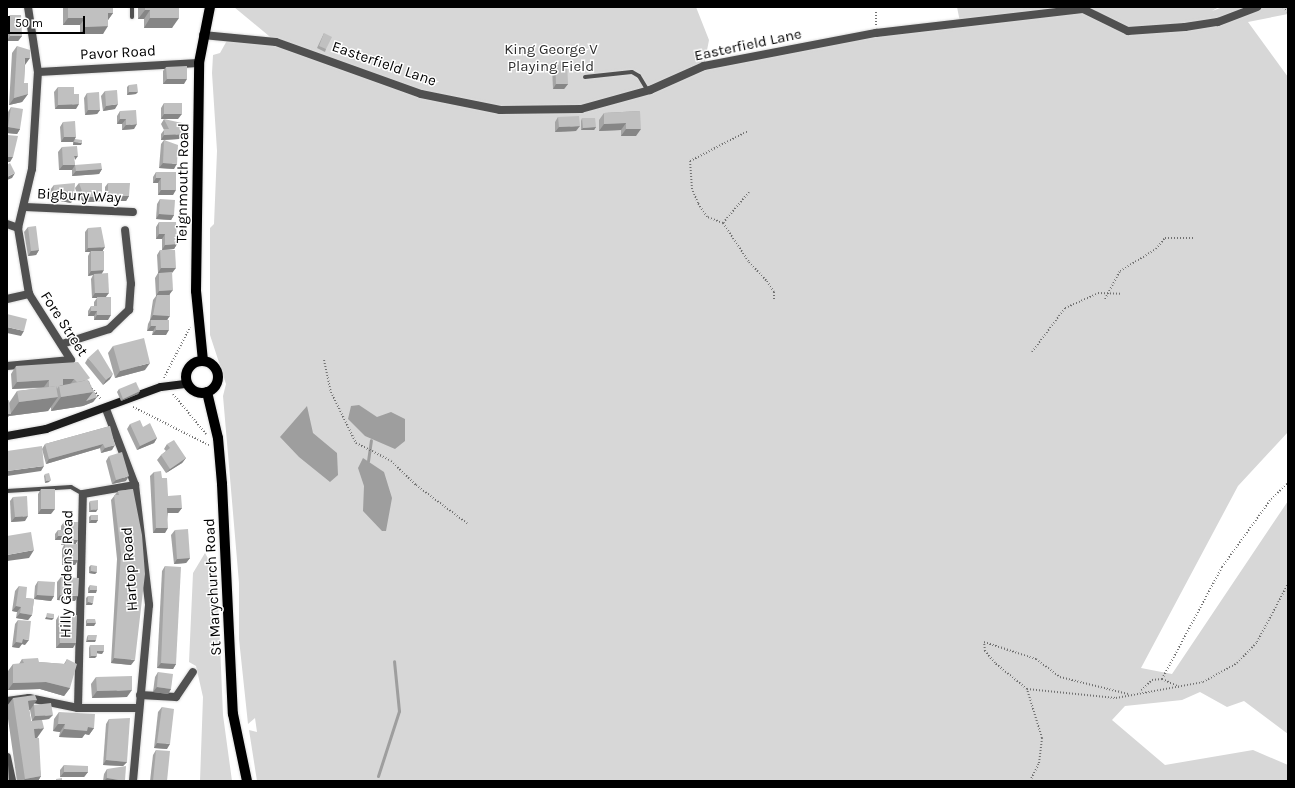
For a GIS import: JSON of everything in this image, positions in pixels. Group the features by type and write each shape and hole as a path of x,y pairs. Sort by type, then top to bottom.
{"main road":[{"name":"Teignmouth Road","path":"203,361 197,312 199,63 203,35 210,7"},
{"path":"203,361 213,365 218,375 216,386 207,392 198,393 188,384 186,375 190,366 203,361"},
{"path":"7,436 46,429 164,387 188,384"},
{"name":"St Marychurch Road","path":"207,392 219,450 233,714 247,781"}],"street":[{"name":"Fore Street","path":"7,366 71,360 28,294 18,228 25,207 32,169 38,72 28,7"},
{"name":"Easterfield Lane","path":"203,35 276,42 421,94 500,110 581,110 648,91 704,66 876,33 1083,9 1128,31 1164,29 1218,22 1257,7"},
{"name":"Pavor Road","path":"38,72 199,63"},
{"name":"Bigbury Way","path":"25,207 133,212"},
{"path":"7,224 18,228"},
{"path":"62,344 109,329 130,310 131,277 125,230"},
{"path":"7,299 28,294"},
{"name":"Hartop Road","path":"106,408 135,485 149,605 138,708 133,781"},
{"name":"Hilly Gardens Road","path":"78,708 83,494 135,485"},
{"path":"140,695 176,696 192,672"},
{"path":"7,701 29,698 78,708 138,708"},
{"path":"7,757 12,781"}],"lane":[{"path":"132,7 132,17"},
{"path":"585,77 632,72 639,76 648,91"},
{"path":"7,492 66,487 78,488 83,494"}],"path":[{"path":"950,7 968,7"},
{"path":"1283,7 1288,12"},
{"path":"876,10 876,33"},
{"path":"748,131 690,161 692,189 698,204 707,217 723,223 749,262 767,281 774,292 774,301"},
{"path":"723,223 749,192"},
{"path":"1105,299 1107,292 1120,270 1156,249 1164,238 1195,238"},
{"path":"1032,352 1065,308 1107,292 1121,294"},
{"path":"197,312 164,387 219,450"},
{"path":"324,360 331,392 345,425 356,443 364,448 375,450 468,524"},
{"name":"Fore Street","path":"84,379 106,408"},
{"path":"123,402 219,450"},
{"path":"1162,679 1222,566 1272,499 1288,483"},
{"path":"1128,694 1060,677 1036,659 984,642 985,651 995,663 1027,689 1116,698 1140,691 1180,688 1218,676 1237,663 1265,631 1288,584"},
{"path":"1140,691 1152,680 1162,679 1180,688"},
{"path":"1027,689 1042,738 1039,763 1030,781"}],"green space":[{"name":"King George V Playing Field","path":"234,7 696,7 709,40 704,66 960,22 957,7 1219,7 1212,11 1223,7 1288,7 1288,14 1248,22 1288,77 1288,432 1238,486 1141,668 1172,674 1288,501 1288,734 1244,701 1227,707 1200,692 1182,700 1125,706 1112,720 1165,765 1253,750 1288,765 1288,781 257,781 249,730 257,732 255,718 248,724 239,639 239,583 223,396 226,384 210,335 210,228 214,224 217,151 212,73 213,55 220,53 229,37 275,41"},
{"path":"205,553 217,575 223,715 232,781 200,781 203,697 196,666 189,662 193,573"}],"shaded area":[{"path":"359,405 377,417 391,412 405,419 405,441 395,449 365,436 348,419 351,406"},
{"path":"307,406 313,433 337,453 338,475 330,482 299,457 280,437"},
{"path":"363,458 384,472 392,498 386,531 382,531 363,511 364,486 358,468"}],"building":[{"path":"68,7 113,7 113,13 108,13 108,26 85,27 85,18 68,18"},
{"path":"145,7 179,7 179,18 150,18 150,10 145,10"},
{"path":"10,15 21,15 22,36 10,36"},
{"path":"324,33 332,37 326,49 319,46"},
{"path":"17,46 30,50 30,58 25,58 24,83 28,83 28,94 14,98"},
{"path":"567,61 568,84 556,84 555,62"},
{"path":"187,66 187,79 167,79 166,67"},
{"path":"137,84 138,92 129,92 129,85"},
{"path":"58,87 74,87 74,94 79,94 79,104 58,105"},
{"path":"117,90 118,104 106,106 105,91"},
{"path":"99,92 100,110 88,110 87,93"},
{"path":"164,103 182,103 182,114 164,114"},
{"path":"11,107 23,109 20,129 8,127"},
{"path":"136,110 137,124 126,125 126,119 120,119 120,111"},
{"path":"640,111 641,129 626,129 626,123 604,124 604,113"},
{"path":"579,116 580,126 559,127 558,117"},
{"path":"582,118 595,118 596,127 583,128"},
{"path":"164,119 182,123 183,134 164,135 164,129 169,129"},
{"path":"75,121 76,137 64,137 63,122"},
{"path":"8,135 18,136 13,157 7,157"},
{"path":"75,139 82,140 82,143 74,142"},
{"path":"164,140 178,145 177,164 163,163"},
{"path":"77,146 78,156 74,156 75,165 63,165 62,147"},
{"path":"10,163 15,173 7,177 7,165"},
{"path":"101,163 102,169 76,171 75,165"},
{"path":"156,172 176,172 176,190 161,190 161,178 156,178"},
{"path":"75,183 74,198 53,194 54,185"},
{"path":"79,183 102,183 102,197 84,197"},
{"path":"108,183 130,183 129,196 108,196"},
{"path":"160,199 175,200 174,215 159,214"},
{"path":"159,222 176,222 177,244 165,245 165,234 159,234"},
{"path":"36,226 39,250 31,251 28,227"},
{"path":"101,227 105,247 88,248 88,228"},
{"path":"160,250 175,250 176,268 161,268"},
{"path":"91,251 104,251 104,270 91,271"},
{"path":"172,272 173,290 159,291 159,273"},
{"path":"108,273 109,293 95,293 94,274"},
{"path":"157,295 170,295 170,316 153,315"},
{"path":"97,297 111,297 111,315 97,315 97,311 91,311 91,306 97,306"},
{"path":"7,314 27,319 24,331 7,327"},
{"path":"151,320 169,320 169,330 156,330 156,326 151,326"},
{"path":"144,338 150,363 120,371 113,346"},
{"path":"98,349 113,374 106,380 88,358"},
{"path":"78,362 90,378 87,380 77,382 74,379 63,379 63,385 59,386 57,389 56,386 49,387 49,380 17,382 16,366"},
{"path":"88,380 93,392 61,397 59,386"},
{"path":"136,382 140,391 123,399 119,389"},
{"path":"56,386 58,397 19,402 17,391"},
{"path":"91,386 97,397 86,401 93,392"},
{"path":"9,400 11,414 7,414 7,401"},
{"path":"140,420 143,427 150,423 157,438 140,446 130,424"},
{"path":"110,426 115,445 105,448 103,444 49,459 45,444"},
{"path":"174,440 186,458 170,469 161,455 170,448 167,444"},
{"path":"42,446 44,466 7,471 7,451"},
{"path":"122,452 129,476 116,480 109,456"},
{"path":"161,471 162,478 167,478 168,496 181,495 182,508 167,508 168,528 156,528 154,472"},
{"path":"49,473 51,480 46,481 45,474"},
{"path":"41,489 55,489 55,509 41,509"},
{"path":"133,489 142,535 145,574 135,660 114,658 121,554 114,495 119,495 118,491"},
{"path":"27,496 28,516 15,517 13,497"},
{"path":"98,500 98,509 91,510 90,501"},
{"path":"91,515 98,515 98,520 91,520"},
{"path":"64,522 78,522 78,540 65,540 65,536 58,536 58,530 64,530"},
{"path":"188,529 190,558 177,559 175,530"},
{"path":"31,532 34,550 7,555 7,536"},
{"path":"65,544 78,544 78,560 65,560"},
{"path":"91,565 97,566 97,572 91,571"},
{"path":"165,566 181,567 176,664 161,663"},
{"path":"61,577 79,578 78,596 60,595"},
{"path":"38,581 55,582 54,596 37,595"},
{"path":"90,585 97,586 97,590 90,590"},
{"path":"19,586 27,587 26,598 34,599 32,615 20,613 21,607 16,606"},
{"path":"88,596 94,596 93,603 88,602"},
{"path":"47,613 54,614 54,618 46,617"},
{"path":"59,615 77,615 76,643 60,643"},
{"path":"87,619 95,619 96,623 87,623"},
{"path":"18,620 31,621 29,640 23,639 22,643 16,642"},
{"path":"88,635 97,635 96,640 88,640"},
{"path":"90,645 104,645 104,651 97,651 97,656 91,656"},
{"path":"38,658 39,662 65,664 67,659 77,664 70,688 46,682 13,683 13,664 24,663 22,659"},
{"path":"158,672 173,674 171,689 157,687"},
{"path":"132,676 132,690 97,691 96,677"},
{"path":"35,695 37,700 28,701 31,721 42,720 44,728 34,729 35,738 39,738 41,776 25,779 13,698"},
{"path":"51,703 53,715 35,716 34,705"},
{"path":"162,707 174,709 170,744 157,743"},
{"path":"59,712 95,714 94,728 88,727 87,731 64,729 65,724 58,724"},
{"path":"130,718 127,762 106,760 109,719"},
{"path":"156,750 170,751 167,781 153,781"},
{"path":"8,765 9,781 7,781"},
{"path":"64,765 88,766 88,772 64,772"},
{"path":"126,766 125,781 107,778 107,769"},
{"path":"62,778 62,781 56,781 56,779"}],"waterway":[{"path":"368,461 371,440"},
{"path":"378,776 399,711 394,661"}]}
